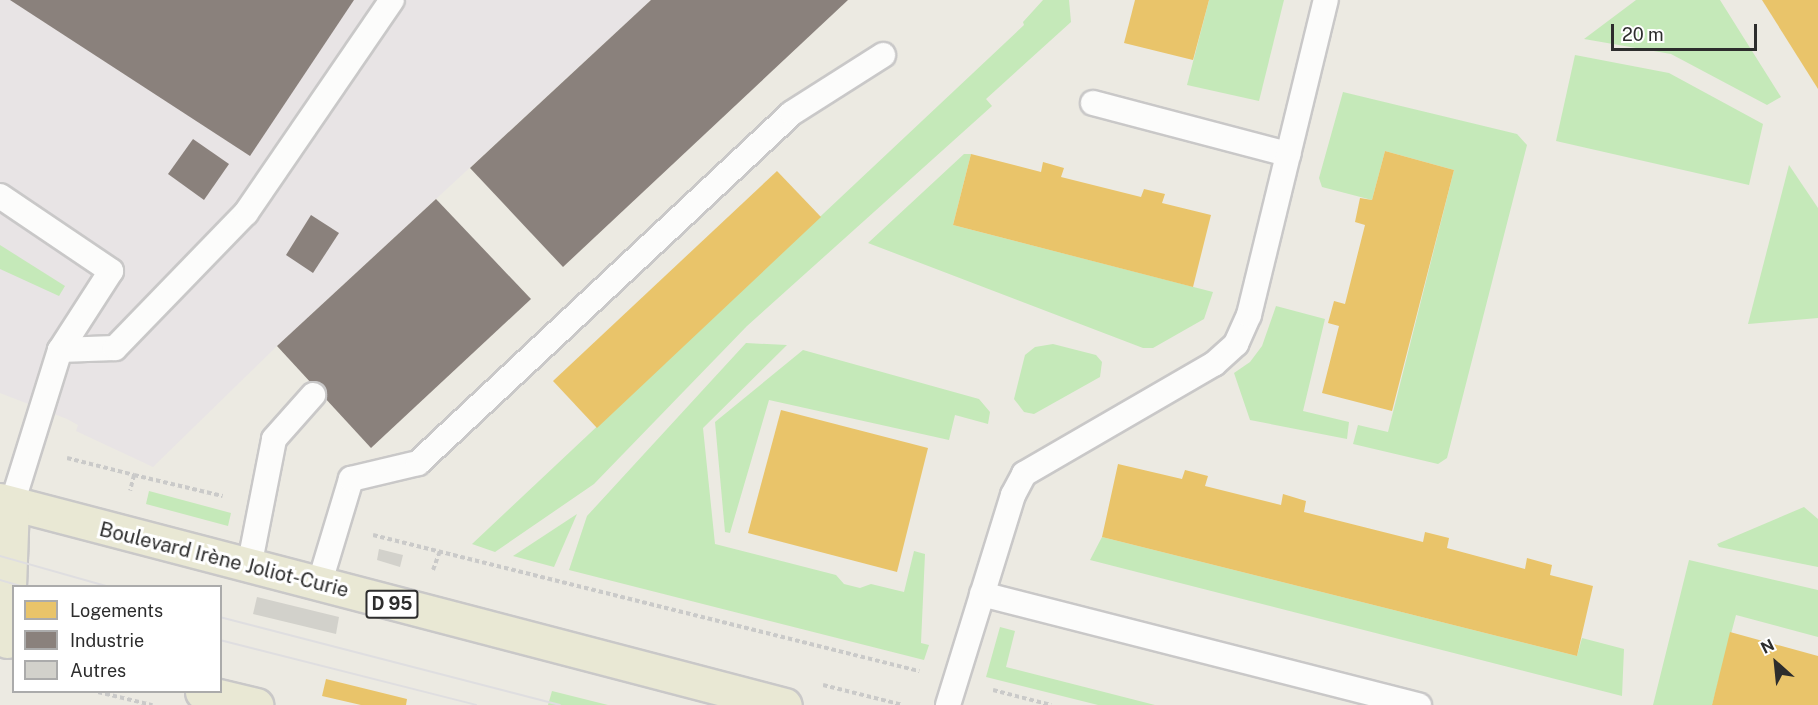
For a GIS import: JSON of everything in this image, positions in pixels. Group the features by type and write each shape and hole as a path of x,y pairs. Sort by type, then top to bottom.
{"main road":[{"name":"Boulevard Irène Joliot-Curie","path":"6,502 785,705"},
{"path":"6,502 7,641"},
{"path":"206,693 256,705"}],"lane":[{"path":"60,350 115,348 246,213 392,0"},
{"path":"948,705 1013,495 1024,474 1214,364 1236,344 1249,315 1326,0"},
{"path":"319,585 351,479 418,463 792,113 883,55"},
{"path":"1093,103 1288,154"},
{"path":"0,196 111,272 60,350 6,502"},
{"path":"249,567 274,439 313,395"},
{"path":"982,594 1419,705"}],"path":[{"path":"60,456 261,505"},
{"path":"130,494 134,475"},
{"path":"335,526 1051,705"},
{"path":"431,578 440,551"},
{"path":"102,693 152,705"}],"shaded area":[{"path":"0,0 651,0 277,346 153,467 76,431 78,425 67,419 0,393"}],"green space":[{"path":"1043,0 1069,0 1071,22 986,99 992,106 747,326 594,484 495,552 472,544 1024,25 1023,22"},
{"path":"1209,0 1284,0 1259,101 1187,85"},
{"path":"1636,0 1720,0 1781,97 1767,105 1671,54 1584,39"},
{"path":"1575,55 1669,73 1763,124 1749,185 1556,141"},
{"path":"1343,92 1517,134 1527,145 1447,458 1438,464 1353,444 1358,425 1388,432 1454,170 1385,151 1372,200 1322,187 1319,178"},
{"path":"964,154 971,154 953,225 1213,292 1204,319 1153,348 1143,348 868,243"},
{"path":"1789,165 1818,208 1818,318 1748,324"},
{"path":"0,245 65,286 59,296 0,269"},
{"path":"1276,306 1325,319 1303,411 1349,422 1347,439 1250,420 1234,373 1250,362 1262,346"},
{"path":"746,343 787,345 703,428 715,544 836,575 844,584 860,588 871,584 904,592 914,551 925,554 921,643 929,645 924,660 569,570 587,516"},
{"path":"1053,344 1096,355 1102,362 1100,377 1034,414 1024,412 1014,399 1025,355 1035,347"},
{"path":"803,350 979,399 990,412 988,424 955,415 949,440 769,400 730,533 725,532 715,422"},
{"path":"149,491 231,513 228,526 146,504"},
{"path":"1804,507 1818,519 1818,567 1719,547 1717,544"},
{"path":"577,514 554,567 513,556"},
{"path":"1102,537 1577,656 1582,638 1624,649 1622,696 1090,560"},
{"path":"1689,560 1818,590 1818,637 1736,615 1712,705 1653,705"},
{"path":"1000,627 1015,631 1006,667 1155,705 1098,705 986,677"},
{"path":"552,691 608,705 548,705"}],"building: Logements":[{"path":"1135,0 1209,0 1193,60 1124,43"},
{"path":"1762,0 1818,0 1818,89"},
{"path":"1385,151 1454,170 1392,411 1322,393 1339,326 1328,323 1334,301 1345,304 1365,225 1355,222 1360,198 1372,200"},
{"path":"971,154 1041,172 1043,162 1064,168 1061,177 1141,197 1144,189 1165,194 1162,203 1211,215 1193,287 953,225"},
{"path":"777,171 821,217 597,428 553,381"},
{"path":"781,410 928,448 897,572 748,533"},
{"path":"1118,464 1182,479 1185,470 1208,476 1205,486 1281,505 1283,494 1306,501 1304,512 1423,542 1425,532 1449,538 1447,548 1525,569 1527,558 1552,565 1550,575 1593,586 1577,656 1102,537"},
{"path":"1730,632 1818,656 1818,705 1712,705"},
{"path":"326,679 407,699 406,705 361,705 322,696"}],"building: Industrie":[{"path":"10,0 354,0 250,156"},
{"path":"651,0 848,0 563,267 470,168"},
{"path":"193,139 229,164 204,200 168,174"},
{"path":"436,199 531,299 371,448 277,346"},
{"path":"311,215 339,233 313,273 286,255"}],"building: Autres":[{"path":"379,549 403,555 400,567 377,560"},
{"path":"257,597 339,617 336,634 253,614"}],"tram line":[{"path":"0,556 102,585"},
{"path":"0,580 18,585"},
{"path":"222,618 560,705"},
{"path":"222,641 476,705"}]}
